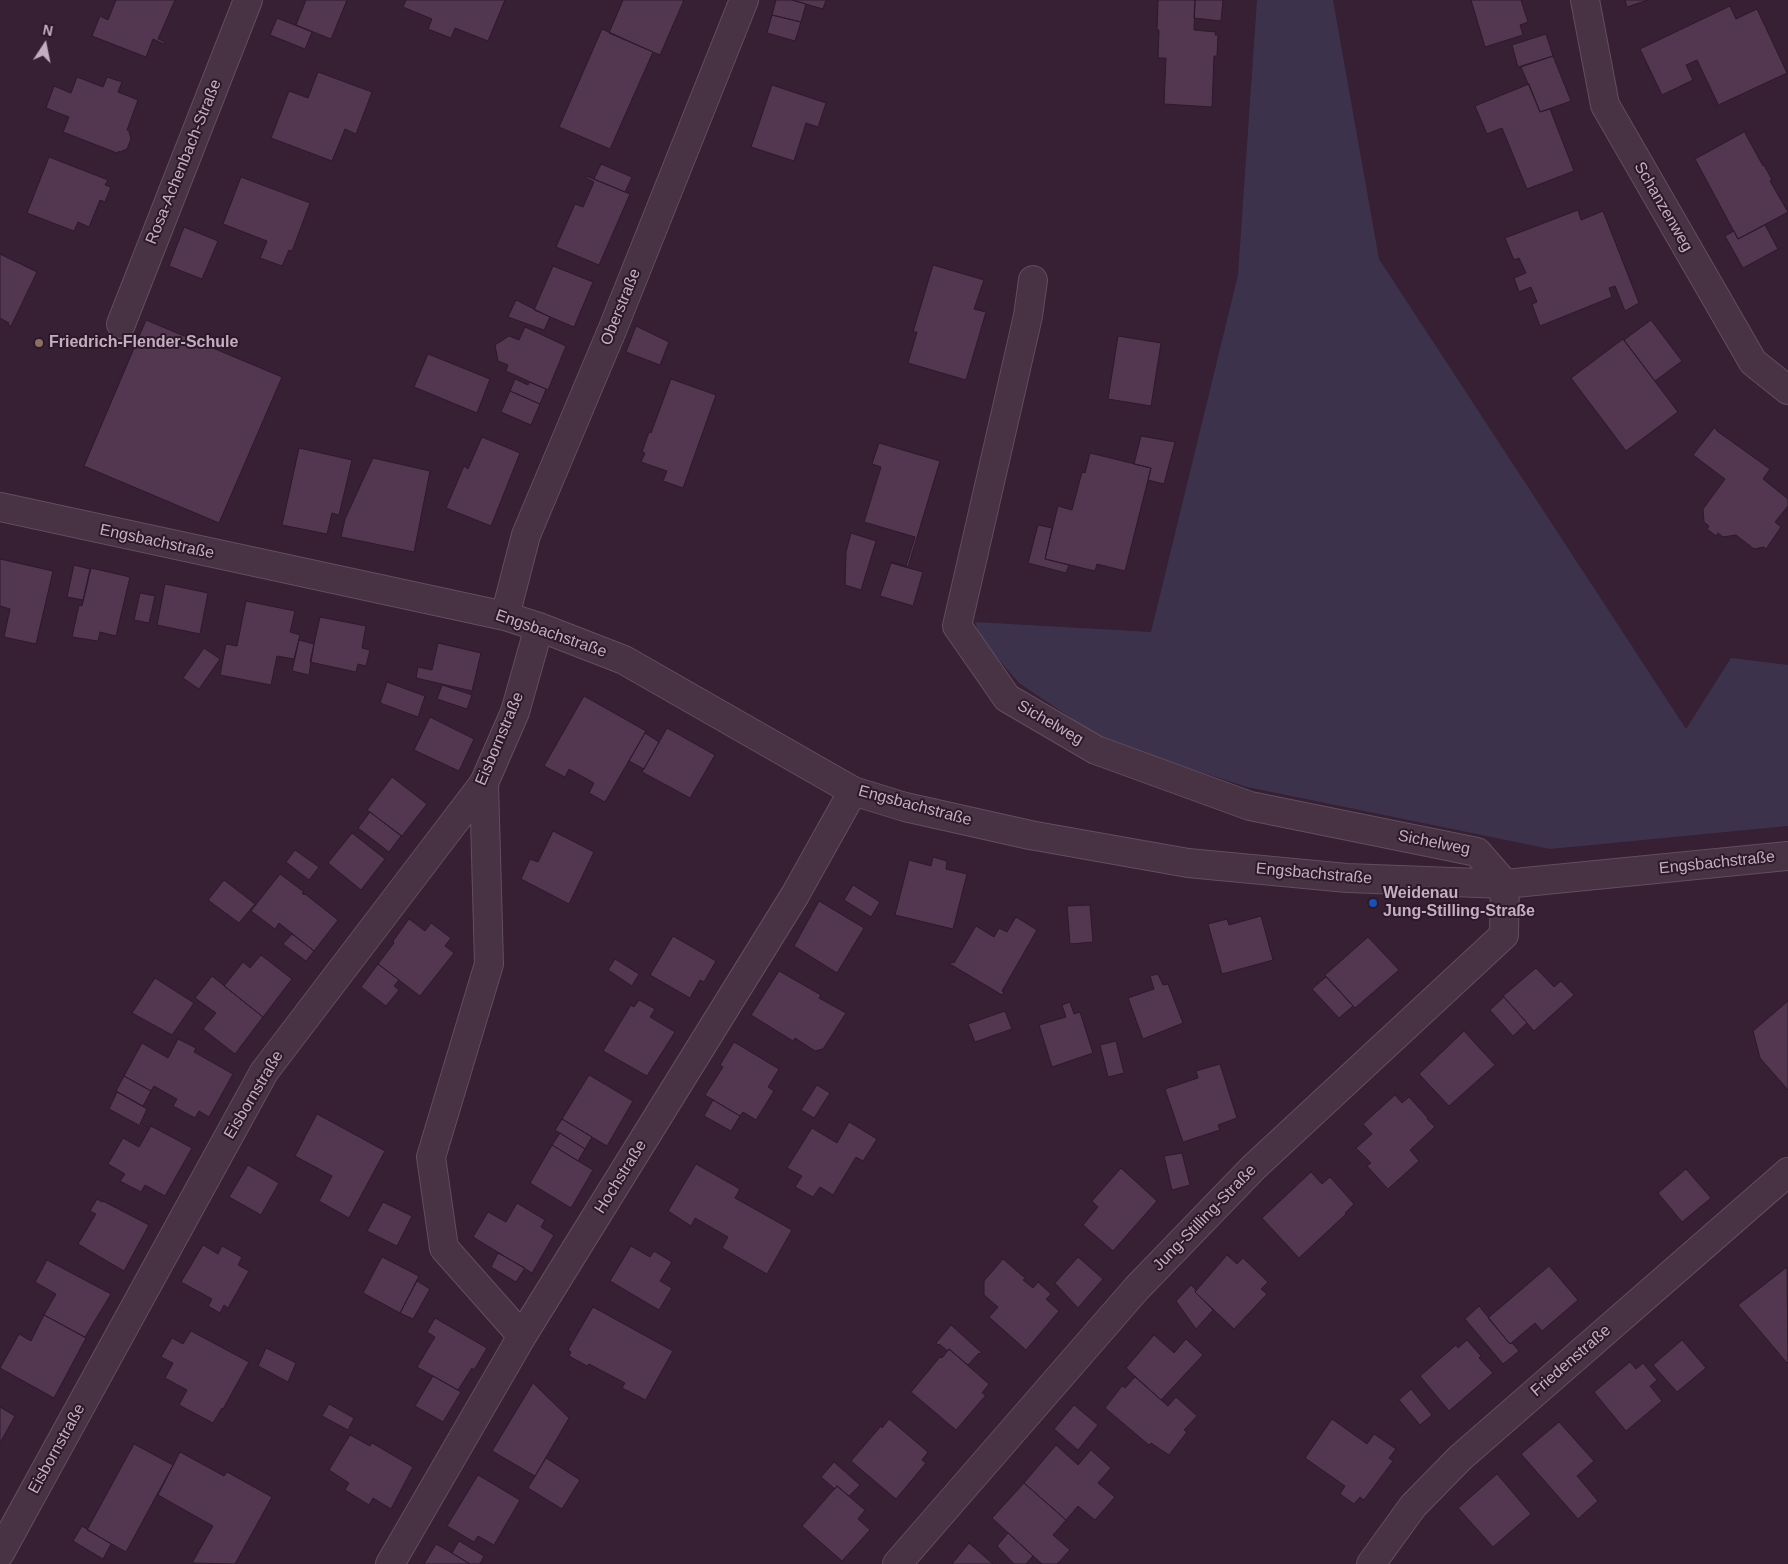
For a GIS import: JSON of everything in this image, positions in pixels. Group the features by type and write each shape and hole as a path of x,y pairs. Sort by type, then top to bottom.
{"street":[{"name":"Rosa-Achenbach-Straße","path":"121,324 248,0"},
{"name":"Oberstraße","path":"505,616 526,535 613,328 744,0"},
{"name":"Schanzenweg","path":"1585,0 1605,105 1753,362 1788,390"},
{"name":"Sichelweg","path":"1033,280 1028,316 956,626 1007,698 1096,750 1250,806 1478,852 1505,884"},
{"name":"Engsbachstraße","path":"0,508 505,616 624,660 853,790 905,807 1030,835 1188,863 1347,878 1505,884 1788,856"},
{"name":"Eisbornstraße","path":"0,1553 264,1072 484,783 515,712 538,627"},
{"path":"484,783 489,964 432,1157 444,1248 522,1336"},
{"name":"Hochstraße","path":"390,1564 522,1336 794,895 853,790"},
{"name":"Jung-Stilling-Straße","path":"897,1564 1137,1288 1233,1188 1504,935 1505,884"},
{"name":"Friedenstraße","path":"1371,1564 1413,1506 1460,1458 1788,1172"}],"shaded area":[{"path":"1257,0 1333,0 1379,259 1686,729 1731,658 1788,665 1788,826 1550,849 1247,787 1105,741 1019,683 981,639 975,622 1151,632 1238,275"}],"building":[{"path":"116,0 175,0 158,39 165,42 164,44 153,39 146,57 92,36 100,16 108,20"},
{"path":"306,0 347,0 331,39 296,25"},
{"path":"406,0 505,0 488,41 455,28 451,38 428,29 432,19 403,7"},
{"path":"623,0 684,0 660,55 609,33"},
{"path":"776,0 792,0 806,4 801,22 772,15"},
{"path":"792,0 826,0 823,9"},
{"path":"1158,0 1195,0 1194,30 1216,32 1215,35 1218,35 1217,56 1214,56 1212,107 1164,104 1166,58 1158,58"},
{"path":"1195,0 1223,0 1221,21 1194,18"},
{"path":"1471,0 1521,0 1528,22 1520,25 1523,35 1485,47"},
{"path":"1625,0 1648,0 1627,7"},
{"path":"1730,6 1736,19 1757,9 1787,73 1714,107 1718,104 1697,60 1686,65 1693,80 1662,95 1640,49"},
{"path":"772,15 801,22 795,41 767,33"},
{"path":"277,18 312,32 305,49 270,35"},
{"path":"602,29 653,52 610,149 559,127"},
{"path":"1546,34 1553,56 1518,67 1512,45"},
{"path":"1553,56 1571,101 1540,112 1521,67"},
{"path":"318,72 372,92 356,134 345,129 332,161 271,138 289,91 308,98"},
{"path":"77,77 103,87 107,77 122,82 118,92 138,100 127,130 131,139 127,149 117,153 63,132 69,117 46,108 54,86 71,93"},
{"path":"1529,84 1540,112 1550,109 1574,171 1527,189 1502,128 1487,134 1475,106"},
{"path":"772,85 826,103 818,127 806,123 794,161 751,147"},
{"path":"1746,131 1745,133 1788,212 1738,239 1695,159"},
{"path":"49,157 108,180 105,185 111,187 105,202 100,200 89,227 78,222 74,231 27,213"},
{"path":"601,164 632,177 625,192 594,179"},
{"path":"586,176 630,194 599,265 556,247 575,204 583,207 594,182 586,178"},
{"path":"241,177 310,203 292,251 289,250 282,266 260,258 267,241 223,224"},
{"path":"1578,210 1581,220 1603,211 1639,303 1625,311 1615,286 1609,288 1612,297 1540,326 1532,304 1537,302 1531,287 1519,292 1514,278 1526,273 1519,258 1514,260 1505,238"},
{"path":"1765,225 1778,249 1743,268 1725,236 1734,231 1738,239"},
{"path":"184,227 218,241 202,279 169,266"},
{"path":"0,254 37,272 11,326 0,318"},
{"path":"933,265 984,280 974,309 986,312 966,380 908,363 917,332 913,332"},
{"path":"553,266 593,282 574,327 534,310"},
{"path":"516,300 550,317 544,330 508,317"},
{"path":"146,320 282,377 219,523 84,466"},
{"path":"1651,320 1682,361 1655,381 1624,340"},
{"path":"636,326 669,342 660,365 626,352"},
{"path":"525,327 566,346 548,390 506,371 508,365 498,361 495,345 509,336 519,340"},
{"path":"1118,336 1161,343 1151,406 1108,399"},
{"path":"1623,339 1678,412 1626,451 1571,378"},
{"path":"428,354 490,379 477,413 414,387"},
{"path":"515,379 528,385 529,382 546,389 540,404 510,391"},
{"path":"671,379 716,395 683,488 663,481 667,471 641,462 645,453 642,452 649,432 651,433"},
{"path":"510,391 540,404 531,425 501,412"},
{"path":"1715,427 1717,431 1770,469 1763,479 1788,499 1788,506 1775,522 1781,527 1766,549 1764,547 1754,549 1736,535 1723,537 1718,533 1716,536 1707,529 1709,526 1704,522 1703,509 1725,479 1693,455"},
{"path":"1141,436 1175,442 1164,484 1148,480 1151,468 1134,464"},
{"path":"482,437 520,453 491,526 446,508 464,466 468,469"},
{"path":"879,443 940,461 908,567 891,562 906,566 915,537 864,522 881,467 872,464"},
{"path":"299,448 352,460 339,515 332,513 327,534 282,525"},
{"path":"1090,453 1151,468 1125,571 1097,564 1095,571 1045,559 1058,506 1072,510 1082,472 1085,473"},
{"path":"373,458 430,471 414,552 341,537 345,519"},
{"path":"1038,525 1052,528 1045,559 1069,565 1066,573 1028,563"},
{"path":"851,533 876,541 861,590 845,585 846,552"},
{"path":"0,559 53,571 36,644 4,637 10,609 0,606"},
{"path":"891,563 923,572 913,606 880,596"},
{"path":"74,565 90,569 83,600 67,597"},
{"path":"91,568 130,577 116,636 100,632 98,641 72,637 79,605 82,606"},
{"path":"165,584 208,593 200,634 157,625"},
{"path":"140,593 155,596 149,623 134,620"},
{"path":"246,601 295,611 290,632 300,635 294,659 277,656 271,685 220,675 226,644 237,646"},
{"path":"320,617 366,626 362,648 370,650 366,666 358,664 356,672 310,662"},
{"path":"299,640 314,644 309,675 292,671"},
{"path":"438,643 481,653 472,691 416,678 418,667 432,670"},
{"path":"204,648 220,659 199,689 183,678"},
{"path":"387,682 425,696 418,717 380,703"},
{"path":"442,685 472,695 467,709 437,699"},
{"path":"584,696 646,731 605,802 589,793 594,783 569,769 565,777 544,766"},
{"path":"430,717 474,739 459,771 414,750"},
{"path":"667,728 715,755 690,798 642,772"},
{"path":"645,733 659,742 644,769 629,761"},
{"path":"392,777 427,804 402,836 367,810"},
{"path":"370,812 401,836 389,852 358,828"},
{"path":"553,831 594,852 569,904 521,879 530,859 538,862"},
{"path":"352,833 385,859 361,890 328,863"},
{"path":"295,850 319,867 309,880 286,862"},
{"path":"933,857 947,861 946,869 967,874 953,929 895,915 909,860 931,866"},
{"path":"280,874 304,892 302,893 304,895 338,920 314,951 279,923 275,929 251,911"},
{"path":"224,880 255,904 239,923 208,900"},
{"path":"853,885 880,902 871,917 844,900"},
{"path":"819,901 864,928 837,973 794,946"},
{"path":"1090,905 1093,942 1070,944 1067,906"},
{"path":"1261,916 1273,960 1222,974 1208,924 1227,919 1229,925"},
{"path":"1016,917 1037,930 1002,991 1004,992 1002,995 950,964 951,962 954,963 976,926 994,937 999,928 1007,932"},
{"path":"409,919 425,931 431,923 451,938 445,946 454,953 420,996 378,964"},
{"path":"292,934 314,951 306,961 283,944"},
{"path":"673,936 716,961 704,982 700,980 690,998 650,975"},
{"path":"1368,937 1399,970 1355,1008 1325,975"},
{"path":"261,955 292,979 263,1017 224,986 243,962 250,968"},
{"path":"615,959 639,974 632,986 608,970"},
{"path":"378,964 399,980 394,986 399,990 386,1006 361,987"},
{"path":"1536,968 1554,987 1561,981 1574,995 1534,1031 1503,996"},
{"path":"779,971 821,995 819,998 846,1013 823,1049 815,1051 795,1038 793,1041 751,1015"},
{"path":"1158,974 1163,985 1168,984 1183,1023 1143,1039 1128,998 1154,989 1150,976"},
{"path":"212,976 263,1017 235,1054 203,1029 216,1013 195,998"},
{"path":"1326,977 1353,1006 1339,1018 1312,989"},
{"path":"155,978 194,1003 172,1035 132,1013"},
{"path":"1504,997 1527,1023 1513,1036 1490,1010"},
{"path":"639,1000 655,1009 650,1017 675,1032 647,1076 603,1051 631,1005 634,1007"},
{"path":"1788,1001 1788,1090 1760,1058 1753,1031"},
{"path":"1070,1002 1074,1014 1080,1012 1093,1053 1052,1067 1039,1025 1066,1017 1062,1005"},
{"path":"1005,1011 1012,1029 975,1042 968,1024"},
{"path":"1464,1031 1495,1065 1449,1106 1419,1074"},
{"path":"178,1039 196,1048 194,1052 233,1074 209,1117 199,1111 195,1118 173,1106 177,1099 154,1086 151,1091 124,1076 142,1043 168,1058"},
{"path":"1116,1041 1124,1073 1108,1077 1100,1045"},
{"path":"734,1042 779,1069 768,1087 774,1091 756,1120 743,1112 740,1116 705,1095 723,1067 720,1065"},
{"path":"1220,1064 1237,1118 1218,1125 1220,1130 1183,1142 1165,1089 1198,1078 1196,1071"},
{"path":"589,1075 633,1101 607,1146 562,1119"},
{"path":"124,1076 151,1091 143,1106 116,1091"},
{"path":"817,1085 830,1093 814,1118 801,1110"},
{"path":"117,1092 147,1109 140,1124 148,1130 109,1109"},
{"path":"1395,1095 1402,1103 1409,1097 1435,1127 1410,1150 1419,1161 1388,1189 1367,1166 1371,1163 1356,1148 1372,1134 1363,1124"},
{"path":"713,1100 740,1116 731,1131 704,1116"},
{"path":"317,1114 385,1151 349,1218 319,1201 332,1176 295,1156"},
{"path":"562,1119 592,1137 585,1149 555,1130"},
{"path":"849,1122 877,1139 863,1161 856,1157 833,1195 820,1187 813,1197 795,1187 802,1176 787,1168 812,1128 837,1143"},
{"path":"151,1126 192,1148 165,1196 145,1185 141,1192 120,1181 125,1174 108,1164 123,1138 139,1147"},
{"path":"560,1133 585,1149 578,1161 552,1145"},
{"path":"552,1145 593,1170 571,1208 530,1183"},
{"path":"1182,1153 1190,1185 1172,1190 1164,1156"},
{"path":"696,1164 740,1189 735,1198 792,1230 767,1274 722,1248 728,1237 695,1218 691,1226 668,1211"},
{"path":"248,1165 279,1183 261,1215 229,1197"},
{"path":"1121,1168 1157,1201 1113,1251 1083,1225 1098,1207 1092,1201"},
{"path":"1686,1169 1711,1198 1682,1222 1658,1193"},
{"path":"1311,1172 1322,1184 1330,1177 1354,1204 1346,1214 1299,1258 1262,1218"},
{"path":"97,1199 149,1225 124,1271 78,1244 96,1214 90,1211"},
{"path":"383,1202 412,1216 397,1246 367,1231"},
{"path":"517,1203 545,1220 541,1227 554,1235 532,1273 473,1237 488,1212 506,1222"},
{"path":"203,1245 218,1254 222,1246 242,1257 238,1265 249,1271 228,1308 224,1305 220,1313 208,1306 212,1299 181,1282"},
{"path":"631,1246 650,1257 654,1251 672,1262 660,1281 672,1288 659,1310 610,1281"},
{"path":"498,1253 525,1268 516,1282 491,1267"},
{"path":"1227,1255 1237,1264 1243,1258 1268,1282 1261,1289 1267,1294 1234,1329 1195,1292"},
{"path":"382,1257 419,1276 400,1313 363,1293"},
{"path":"1078,1257 1103,1279 1078,1308 1055,1283"},
{"path":"1003,1259 1025,1278 1023,1280 1033,1288 1038,1282 1051,1294 1046,1299 1059,1311 1026,1350 989,1317 998,1307 984,1295 984,1281"},
{"path":"47,1260 111,1294 85,1337 44,1315 56,1294 35,1282"},
{"path":"1549,1266 1578,1300 1542,1331 1535,1323 1510,1344 1488,1318"},
{"path":"1787,1267 1788,1362 1787,1363 1738,1305"},
{"path":"417,1281 430,1289 413,1319 400,1313"},
{"path":"1191,1285 1196,1290 1195,1292 1213,1310 1196,1329 1176,1301"},
{"path":"1479,1306 1510,1344 1512,1343 1519,1351 1503,1364 1465,1319"},
{"path":"593,1307 673,1351 645,1401 622,1388 625,1383 569,1356 571,1352 568,1350"},
{"path":"44,1315 86,1338 54,1398 0,1368 19,1334 31,1341"},
{"path":"435,1318 487,1348 474,1370 472,1368 458,1390 417,1367 435,1337 427,1332"},
{"path":"951,1325 982,1353 979,1353 968,1365 949,1349 948,1351 936,1343"},
{"path":"191,1331 249,1362 213,1423 179,1405 187,1390 165,1378 173,1363 161,1357 172,1338 183,1344"},
{"path":"1154,1335 1174,1353 1186,1339 1203,1355 1161,1400 1126,1368"},
{"path":"1467,1340 1481,1356 1479,1358 1493,1373 1449,1411 1420,1376 1456,1345 1458,1348"},
{"path":"1682,1340 1706,1368 1677,1392 1653,1365"},
{"path":"266,1348 296,1363 288,1382 258,1366"},
{"path":"949,1349 989,1384 982,1393 986,1395 956,1430 911,1392"},
{"path":"1630,1362 1636,1369 1643,1363 1657,1380 1650,1386 1662,1401 1626,1431 1594,1392"},
{"path":"433,1376 461,1392 443,1422 415,1406"},
{"path":"1135,1377 1168,1406 1176,1397 1197,1416 1184,1430 1187,1432 1169,1455 1151,1443 1149,1445 1105,1408 1122,1386 1125,1388"},
{"path":"533,1383 569,1418 535,1476 492,1451"},
{"path":"1411,1389 1432,1415 1420,1425 1399,1400"},
{"path":"329,1404 354,1418 348,1430 322,1416"},
{"path":"1074,1405 1098,1425 1078,1450 1054,1429"},
{"path":"0,1407 15,1416 0,1443"},
{"path":"889,1419 928,1452 922,1460 926,1463 896,1499 851,1461"},
{"path":"1332,1419 1367,1444 1374,1434 1396,1449 1389,1458 1393,1461 1364,1500 1360,1497 1354,1504 1340,1494 1345,1486 1305,1458"},
{"path":"1559,1422 1594,1461 1577,1476 1598,1501 1578,1519 1521,1454"},
{"path":"350,1435 370,1446 372,1443 413,1467 391,1509 373,1498 369,1505 345,1490 349,1483 329,1470"},
{"path":"134,1444 173,1465 126,1552 87,1530"},
{"path":"1056,1445 1078,1465 1091,1450 1111,1468 1098,1483 1115,1497 1095,1520 1078,1506 1066,1520 1024,1483"},
{"path":"180,1452 224,1476 227,1472 272,1497 235,1564 192,1563 213,1526 158,1495"},
{"path":"546,1458 580,1480 562,1509 528,1488"},
{"path":"834,1462 860,1485 849,1496 837,1486 835,1489 821,1477"},
{"path":"1497,1474 1531,1514 1493,1547 1458,1508"},
{"path":"478,1475 520,1500 494,1545 478,1536 474,1542 447,1526"},
{"path":"1024,1483 1066,1520 1053,1535 1070,1550 1057,1564 1042,1564 992,1518"},
{"path":"837,1486 865,1510 858,1519 870,1530 842,1561 802,1526"},
{"path":"82,1526 111,1544 103,1559 73,1541"},
{"path":"1008,1533 1033,1556 1026,1564 1014,1564 997,1546"},
{"path":"459,1541 484,1556 480,1564 470,1564 452,1553"},
{"path":"969,1543 993,1564 952,1564"},
{"path":"436,1544 452,1553 470,1564 424,1564"}],"place":[{"name":"Friedrich-Flender-Schule","path":"39,343"},
{"name":"Weidenau Jung-Stilling-Straße","path":"1373,903"}]}
